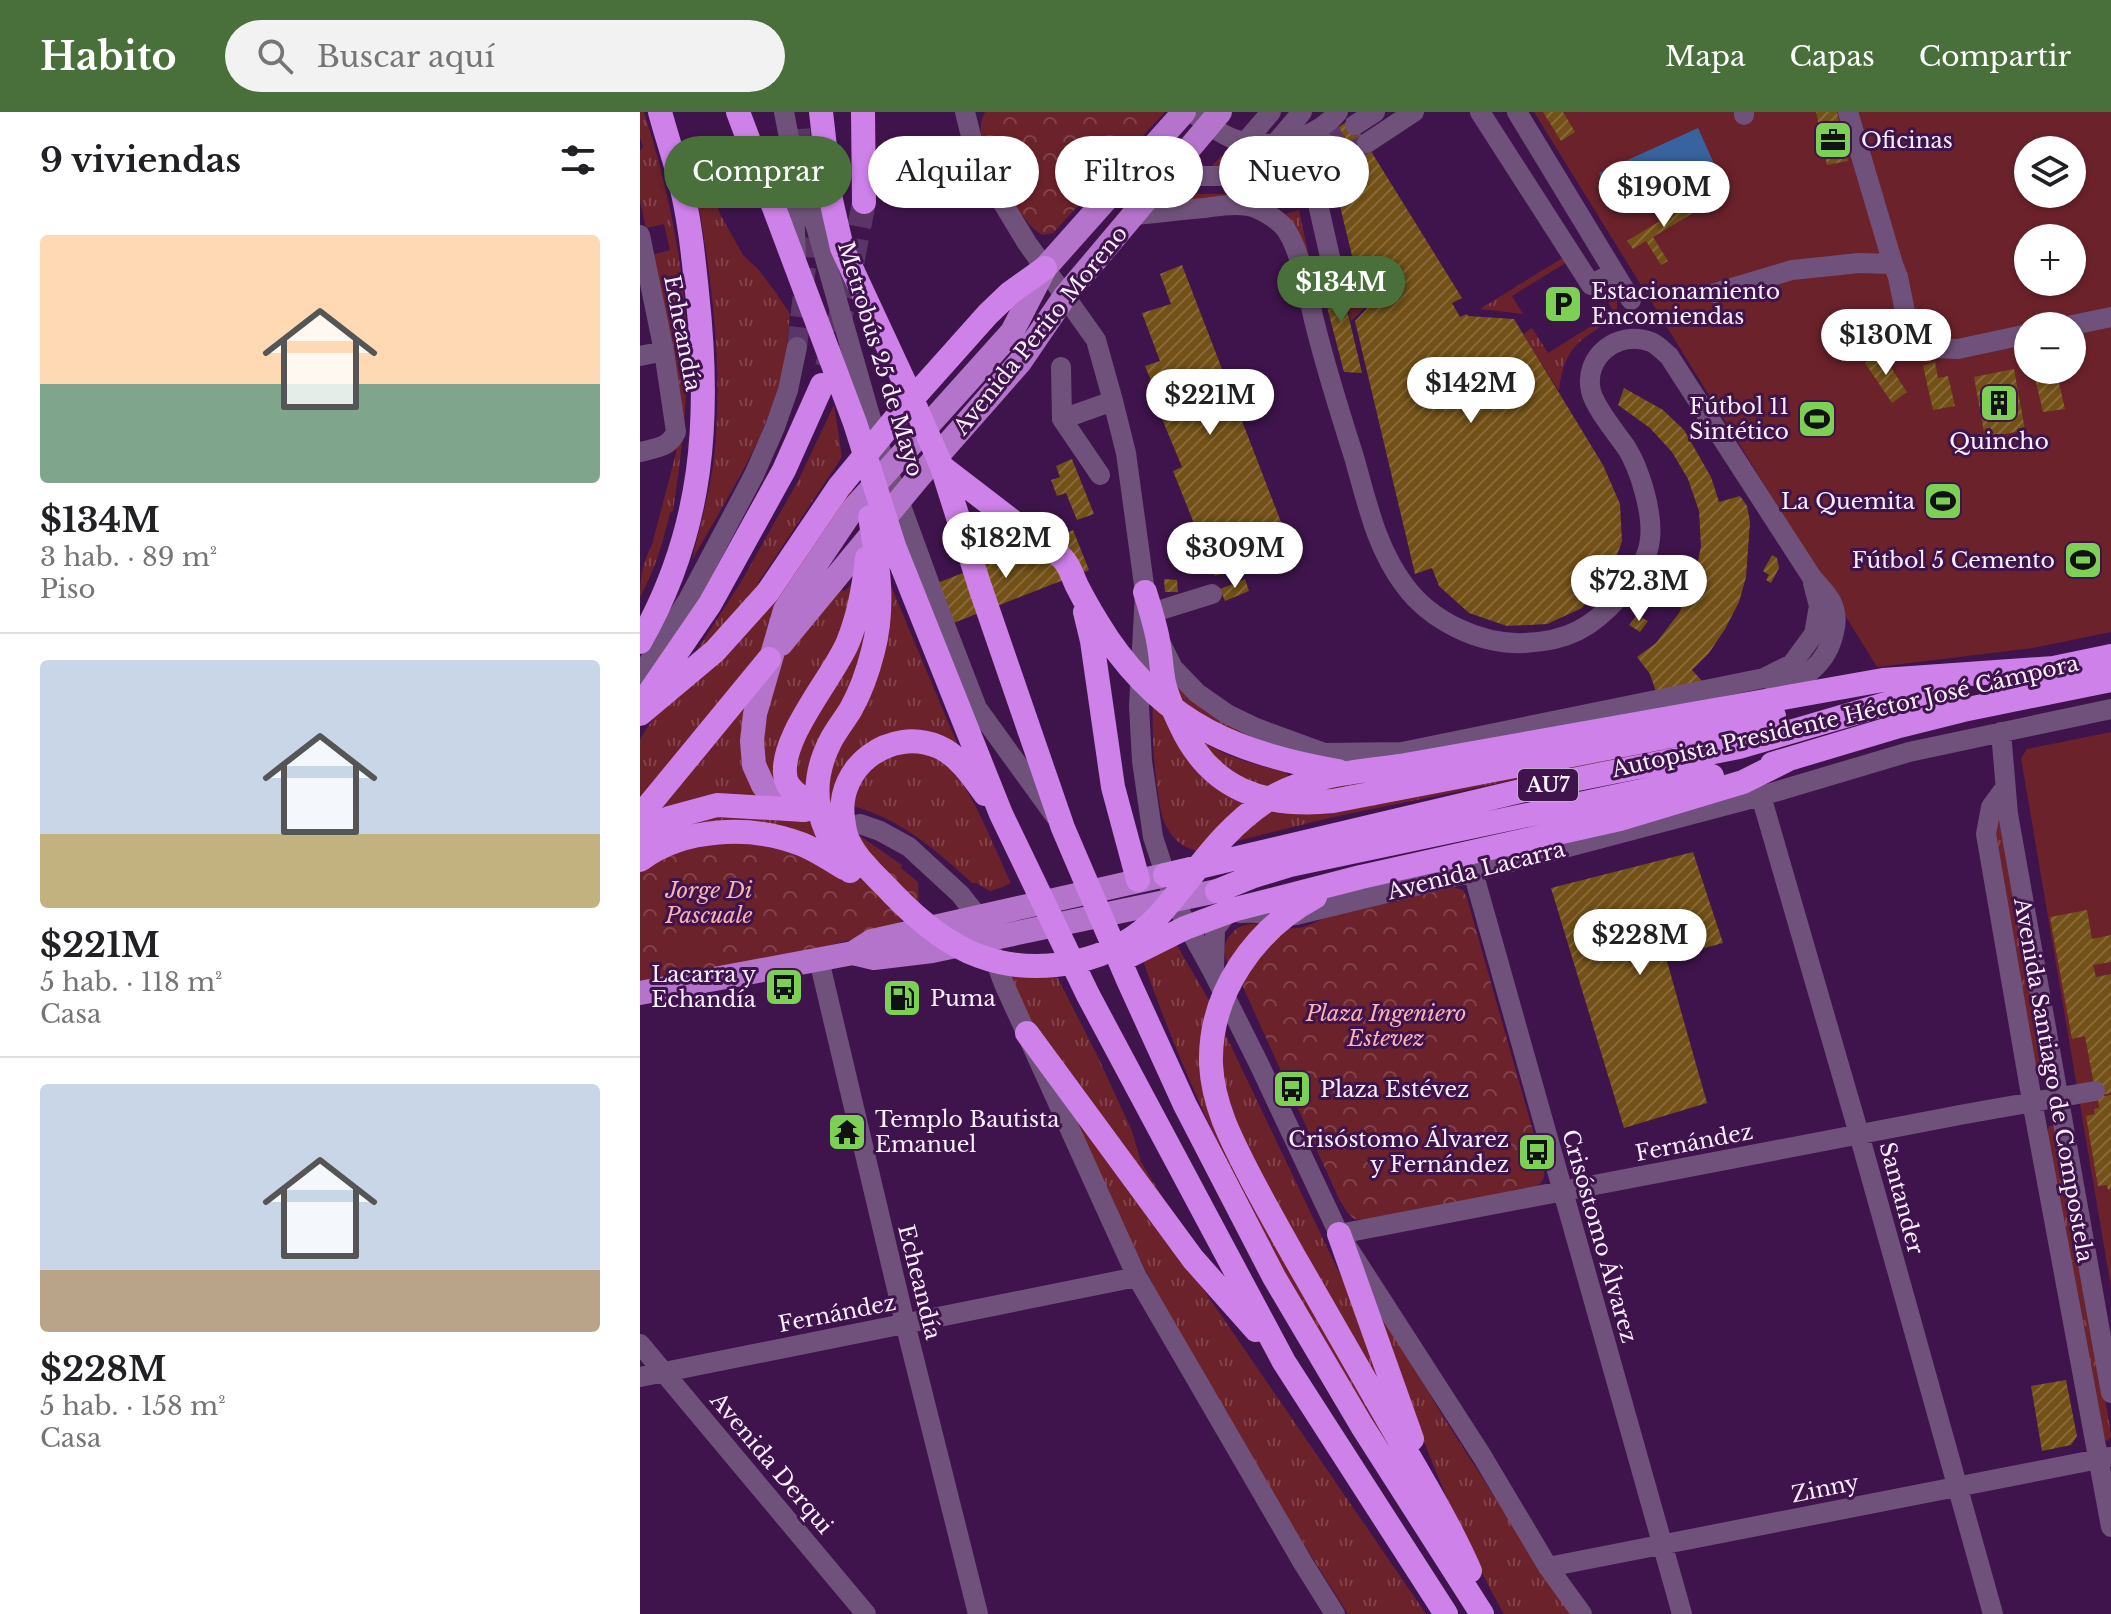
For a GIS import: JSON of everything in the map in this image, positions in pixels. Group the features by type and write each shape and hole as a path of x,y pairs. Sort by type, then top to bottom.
{"highway":[{"path":"640,642 680,557 694,496 703,422 703,350 692,242 680,178 660,112"},
{"path":"738,112 797,268 862,416 870,472 872,578 837,666 804,716 789,751 785,771 786,781 805,807"},
{"path":"821,112 831,200 842,248 941,466 1065,832 1128,980 1185,1105 1274,1277 1362,1426 1485,1614"},
{"path":"863,112 864,202"},
{"path":"640,714 715,651 768,592 839,487 905,407 988,314 1010,293 1045,268"},
{"path":"640,706 710,604 784,470 822,385"},
{"path":"941,466 1065,561 1108,638 1162,701 1205,730 1251,751 1338,774"},
{"path":"870,472 894,546 1001,814 1088,995 1284,1362 1446,1614"},
{"path":"872,578 881,596 874,649 855,701 825,754 818,788 818,809 827,836 919,940 978,970 1016,980 1067,978 1101,970 1185,928 1236,909 1361,877 1620,819 1743,782 1787,760"},
{"path":"1079,589 1092,641 1113,787 1138,880"},
{"path":"1148,602 1158,639 1163,681 1183,730 1204,763 1228,783 1249,794 1271,800 1333,801 1866,698 1930,691"},
{"name":"Autopista Presidente Héctor José Cámpora","path":"1165,875 1542,786 1739,747 1930,691 2111,656"},
{"path":"640,816 769,659"},
{"path":"640,860 675,842 730,832 760,834 801,844 855,869 931,929 960,947 980,956 1018,965 1066,964 1086,959 1137,935 1158,916 1221,837 1269,799 1295,787 1338,774 1400,766 1883,680 2054,668"},
{"name":"Autopista Presidente Héctor José Cámpora","path":"1217,891 1290,865 1787,760 1963,710 2111,680"},
{"path":"855,869 841,804 852,774 879,749 918,741 941,747 971,775 1001,814"},
{"path":"640,834 669,818 717,805 805,807"},
{"path":"1361,877 1312,898 1289,913 1261,937 1241,963 1222,1002 1213,1039 1211,1063 1215,1094 1221,1118 1276,1226 1433,1498 1465,1560 1485,1614"},
{"path":"1027,1033 1193,1259 1284,1362"},
{"path":"1339,1234 1433,1498"}],"main road":[{"name":"Avenida Perito Moreno","path":"805,807 769,793 754,765 752,741 755,714 785,610 853,509 1012,332 1045,268 1184,112"},
{"name":"Avenida Perito Moreno","path":"1193,136 1207,116"},
{"name":"Avenida Perito Moreno","path":"769,659 918,478 1020,362 1065,296 1139,208"},
{"path":"640,993 853,953 874,958 932,951 983,929 1138,880 1165,875"},
{"path":"983,929 1174,901 1217,891"}],"street":[{"name":"Metrobús 25 de Mayo","path":"784,112 789,136"},
{"path":"965,112 974,148 1027,243 1096,340 1113,401 1126,453 1148,602 1139,706 1140,733 1153,837 1174,901 1281,1109 1339,1234 1482,1456 1548,1567 1582,1614"},
{"path":"1250,136 1271,112"},
{"path":"1282,136 1302,112"},
{"path":"1304,136 1338,112"},
{"path":"1355,125 1375,112"},
{"path":"1369,142 1414,112"},
{"path":"1480,112 1588,280 1611,266"},
{"path":"1517,112 1631,300"},
{"path":"1848,112 1898,277 1911,341 1933,348 1958,349 2014,337"},
{"path":"1207,116 1230,136"},
{"path":"1133,215 1228,205 1248,206 1284,227 1298,255 1321,350 1379,543 1397,576 1416,601 1444,621 1500,643 1557,639 1587,627 1629,586 1643,564 1650,539 1648,511 1640,477 1628,451 1591,395 1588,375 1597,355 1610,344 1629,339 1655,343 1669,356 1811,576 1831,602 1837,619 1825,659 1806,676 1764,701"},
{"name":"Metrobús 25 de Mayo","path":"794,208 797,268"},
{"name":"Metrobús 25 de Mayo","path":"810,208 862,416 882,454 977,708 1065,832"},
{"path":"1303,278 1333,270 1319,208"},
{"path":"1560,237 1584,222"},
{"name":"Echeandía","path":"640,235 664,351 676,432 673,439 663,446 640,452"},
{"path":"1715,293 1792,270 1859,263 1893,264"},
{"path":"2086,322 2111,317"},
{"path":"640,676 689,598 754,475 788,390 797,347"},
{"path":"640,356 664,351"},
{"path":"1061,367 1062,419 1100,475"},
{"path":"1062,419 1113,401"},
{"path":"1158,639 1173,668 1197,693 1227,714 1256,728 1324,753 1402,752 1764,678 1792,664 1814,634 1819,606 1811,576"},
{"path":"1148,602 1212,594"},
{"name":"Avenida Lacarra","path":"1225,916 1255,912 1272,916 1296,915 1761,796 1909,752 2111,709"},
{"name":"Avenida Santiago de Compostela","path":"2001,732 2008,814 2107,1347 2111,1393"},
{"name":"Avenida Santiago de Compostela","path":"2005,788 1991,807 1986,834 2032,1101 2105,1458 2111,1527"},
{"name":"Santander","path":"1761,796 1993,1614"},
{"path":"860,824 909,847 960,894 983,929 1004,984 1137,1277 1331,1614"},
{"name":"Crisóstomo Álvarez","path":"1473,872 1682,1614"},
{"path":"1214,974 1215,929 1225,916 1217,891"},
{"name":"Echeandía","path":"819,960 978,1614"},
{"name":"Fernández","path":"1339,1234 2095,1091"},
{"name":"Fernández","path":"640,1377 1137,1277"},
{"name":"Avenida Derqui","path":"640,1344 866,1614"},
{"name":"Zinny","path":"1548,1567 2105,1458"}],"green space":[{"path":"640,112 644,112 664,185 664,208 669,208 675,235 683,285 687,360 683,436 673,511 640,597 643,570 676,453 677,436 652,255 670,250 664,224 646,228 640,200 640,151 643,147"},
{"path":"985,112 1165,112 1143,136 1055,136 1055,208 1076,208 1053,233 1043,235 1034,229 1017,208 1039,208 1039,136 981,136 981,122"},
{"name":"La Quemita","path":"1534,112 2111,112 2111,632 2033,648 1877,667"},
{"path":"1203,194 1219,194 1219,206 1203,205"},
{"path":"699,208 718,208 743,255 758,269 790,314 784,365 763,429 692,560 710,484 717,426 717,361"},
{"path":"1299,210 1310,262 1303,243 1282,215"},
{"path":"1564,257 1567,262 1512,296 1523,314 1480,309"},
{"path":"1337,260 1354,263 1365,281 1370,303 1351,321"},
{"path":"1610,279 1617,291 1617,317 1576,345 1565,363 1559,391 1523,334 1532,328 1548,353 1614,312 1599,286"},
{"path":"834,405 842,457 758,583 776,597 852,487 853,493 762,657 640,804 640,739 741,582 798,481"},
{"path":"856,579 854,598 778,777 771,783 760,748 780,658 838,588 845,591"},
{"path":"891,586 961,753 884,738 834,832 827,780"},
{"path":"866,610 866,647 839,712 821,839 640,841 795,783 798,750"},
{"path":"1153,674 1162,704 1265,806 1724,732 1788,718 1795,720 1333,817 1197,851 1173,837 1161,812 1154,749"},
{"path":"1171,678 1199,706 1252,736 1283,747 1356,761 1280,750 1244,739 1208,722 1195,735 1227,754 1286,772 1299,794 1353,781 1405,774 1744,709 1882,688 1880,691 1309,798 1255,788 1219,769 1194,739"},
{"path":"749,696 760,800 658,811"},
{"path":"2111,732 2111,1287 2021,758 2027,749"},
{"path":"911,751 941,759 961,780 1011,883 990,891 972,883 902,827 853,806 861,780 884,758"},
{"path":"1998,815 2046,1073 2041,1076 2036,1072 1992,825"},
{"name":"Jorge Di Pascuale","path":"857,834 902,865 901,868 918,882 919,907 900,922 878,932 831,945 640,983 640,871 671,852 722,840 778,845"},
{"name":"Plaza Ingeniero Estevez","path":"1452,887 1463,890 1467,898 1544,1170 1543,1178 1535,1187 1368,1220 1354,1219 1339,1199 1243,987 1227,961 1227,940 1238,928 1246,925 1302,927 1337,913"},
{"path":"1131,925 1174,940 1210,1002 1357,1310 1397,1417 1334,1313 1205,1065 1391,1449 1314,1325 1244,1196 1182,1062"},
{"path":"695,929 699,952 678,957 673,934"},
{"path":"1045,953 1132,1131 1141,1162 1166,1203 1020,1010 1006,964 1012,958"},
{"path":"1076,1117 1175,1248 1426,1614 1348,1614 1265,1483 1153,1286 1081,1136"},
{"path":"2049,1126 2057,1130 2111,1433 2107,1441 2104,1439 2047,1135"},
{"path":"1375,1299 1442,1415 1570,1614 1504,1614 1465,1538 1431,1460"}],"water":[{"path":"1698,128 1716,168 1618,213 1599,173"}],"building":[{"path":"1543,112 1563,112 1575,132 1561,141"},
{"path":"1816,112 1837,112 1848,161 1827,165"},
{"path":"1351,119 1362,136 1325,136"},
{"path":"1369,148 1462,298 1452,303 1460,317 1467,314 1514,319 1603,465 1620,504 1622,541 1609,578 1582,608 1547,624 1507,626 1469,613 1439,586 1432,568 1415,574 1355,321 1378,297 1374,278 1359,284 1340,208 1369,208"},
{"path":"1698,198 1703,207 1653,237 1668,261 1661,265 1646,241 1633,249 1627,241"},
{"path":"1182,265 1291,548 1215,576 1173,471 1182,467 1160,414 1164,412 1145,366 1160,361 1142,313 1171,304 1160,274"},
{"path":"1339,276 1362,373 1344,372 1320,280"},
{"path":"1880,351 1907,392 1892,403 1865,363"},
{"path":"1935,362 1938,378 1948,376 1955,406 1933,410 1923,366"},
{"name":"Quincho","path":"2014,369 2014,384 2017,384 2025,430 1985,438 1974,377"},
{"name":"Quincho","path":"2036,384 2059,384 2065,409 2043,412"},
{"path":"1624,388 1663,410 1684,430 1711,477 1719,502 1740,496 1747,506 1750,522 1746,577 1739,602 1709,653 1692,670 1704,683 1657,695 1650,674 1637,657 1656,643 1679,613 1694,581 1701,546 1699,511 1688,479 1672,452 1650,428 1618,405"},
{"path":"1072,459 1094,514 1077,520 1066,493 1057,496 1051,480 1060,477 1056,466"},
{"path":"1073,530 1089,570 938,629 922,589"},
{"path":"1772,555 1777,558 1779,568 1771,583 1766,580 1769,575 1763,571"},
{"path":"1164,579 1177,580 1178,592 1165,592"},
{"path":"1245,579 1249,591 1225,601 1220,589"},
{"path":"1637,615 1648,621 1640,632 1629,625"},
{"path":"1693,852 1723,943 1666,958 1707,1103 1624,1128 1551,888"},
{"path":"2087,910 2092,939 2111,935 2111,962 2093,965 2096,977 2111,974 2111,1093 2096,1096 2085,1036 2072,1039 2050,917"},
{"path":"2111,1095 2111,1189 2108,1190 2107,1185 2098,1186 2086,1116 2095,1114 2094,1109 2099,1108 2098,1097"},
{"path":"2066,1380 2077,1436 2071,1445 2042,1451 2031,1386"}],"tunnel":[{"path":"1337,136 1355,125"},
{"path":"797,347 807,258 807,210 800,129"},
{"path":"827,367 846,295 864,202"}],"place":[{"name":"Oficinas","path":"1833,140"},
{"name":"Estacionamiento Encomiendas","path":"1563,304"},
{"name":"Quincho","path":"1999,403"},
{"name":"Fútbol 11 Sintético","path":"1817,419"},
{"name":"La Quemita","path":"1943,501"},
{"name":"Fútbol 5 Cemento","path":"2083,560"},
{"name":"Lacarra y Echandía","path":"784,987"},
{"name":"Puma","path":"902,998"},
{"name":"Plaza Estévez","path":"1292,1089"},
{"name":"Templo Bautista Emanuel","path":"847,1132"},
{"name":"Crisóstomo Álvarez y Fernández","path":"1537,1152"}]}
